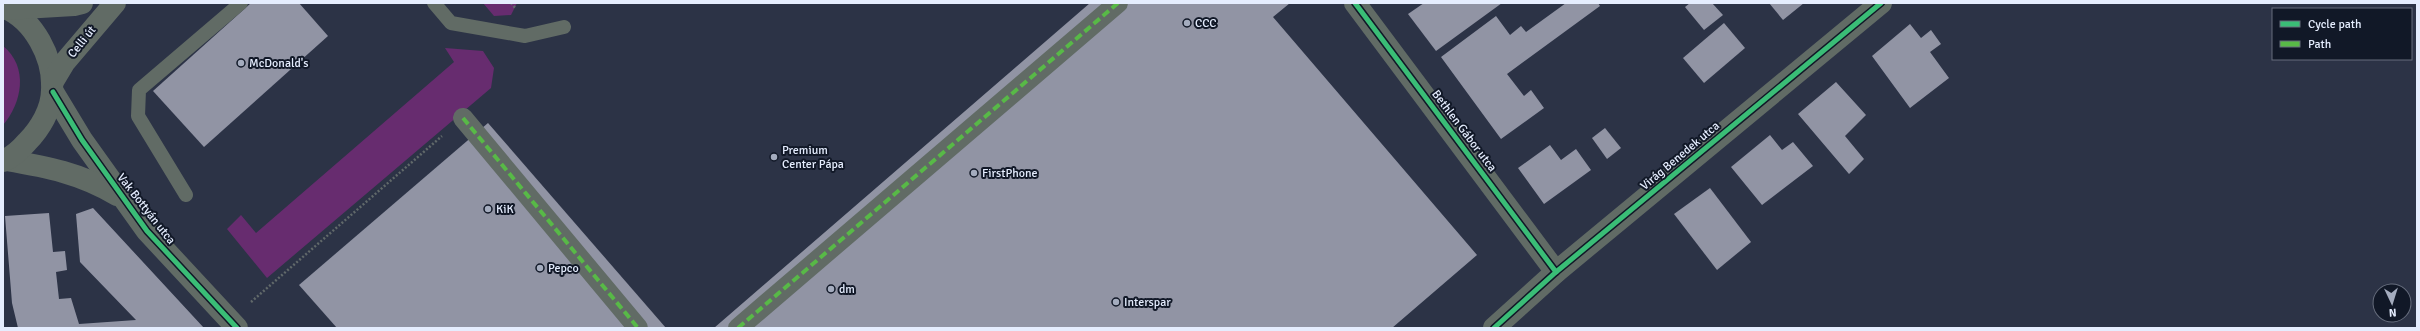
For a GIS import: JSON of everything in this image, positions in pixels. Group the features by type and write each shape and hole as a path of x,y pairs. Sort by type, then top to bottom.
{"street":[{"path":"4,8 74,6 82,3"},
{"name":"Celli út","path":"52,88 64,63 115,3"},
{"path":"738,328 1118,3"},
{"name":"Bethlen Gábor utca","path":"1355,3 1556,272"},
{"name":"Virág Benedek utca","path":"1494,328 1556,272 1881,3"},
{"path":"4,8 24,21 38,38 48,58 52,88 44,118 35,134 22,149 4,160"},
{"name":"Vak Bottyán utca","path":"52,88 120,196 147,232 237,328"},
{"path":"463,118 638,328"},
{"name":"Vak Bottyán utca","path":"4,160 56,168 95,182 120,196"}],"lane":[{"path":"186,195 138,116 139,90 241,3"},
{"path":"434,3 451,23 525,36 564,27"}],"path":[{"path":"247,306 463,118"}],"shaded area":[{"path":"483,3 517,3 511,15 494,16"},
{"path":"3,46 17,64 20,85 15,106 3,125"},
{"path":"445,48 483,51 494,68 491,88 267,278 227,229 241,215 256,233 454,62"}],"building":[{"name":"McDonald's","path":"251,3 299,3 328,36 204,147 153,91"},
{"path":"1090,3 1290,3 1273,17 1477,255 1392,328 714,328"},
{"path":"1424,3 1502,3 1436,51 1408,14"},
{"path":"1566,3 1598,3 1600,6 1507,74 1524,96 1531,90 1544,108 1501,139 1441,57 1496,16 1510,35 1521,26 1526,32"},
{"path":"1690,3 1712,3 1723,15 1704,30 1685,7"},
{"path":"1769,3 1804,3 1783,20"},
{"path":"1724,23 1745,48 1704,83 1683,58"},
{"path":"1910,24 1921,38 1931,30 1941,44 1930,52 1949,78 1910,108 1872,56"},
{"path":"1836,82 1866,115 1845,136 1864,159 1849,174 1798,114"},
{"path":"488,123 666,328 337,328 299,285"},
{"path":"1605,128 1621,148 1607,159 1592,138"},
{"path":"1770,135 1782,150 1793,142 1813,166 1762,205 1731,167"},
{"path":"1550,145 1561,160 1576,149 1591,170 1544,204 1518,168"},
{"path":"1710,188 1751,242 1717,270 1674,214"},
{"path":"93,208 204,328 18,328 12,303 5,216 49,213 53,252 65,251 67,270 56,272 59,299 71,298 79,324 136,320 80,262 76,214"}],"marked path":[{"path":"738,328 1118,3"},
{"path":"463,118 638,328"}],"cycle path":[{"path":"1355,3 1556,272"},
{"path":"1494,328 1556,272 1881,3"},
{"path":"53,92 82,140 147,231 237,328"}],"place":[{"name":"CCC","path":"1187,23"},
{"name":"McDonald's","path":"241,63"},
{"name":"Premium Center Pápa","path":"774,157"},
{"name":"FirstPhone","path":"974,173"},
{"name":"KiK","path":"488,209"},
{"name":"Pepco","path":"540,268"},
{"name":"dm","path":"831,289"},
{"name":"Interspar","path":"1116,302"}]}
